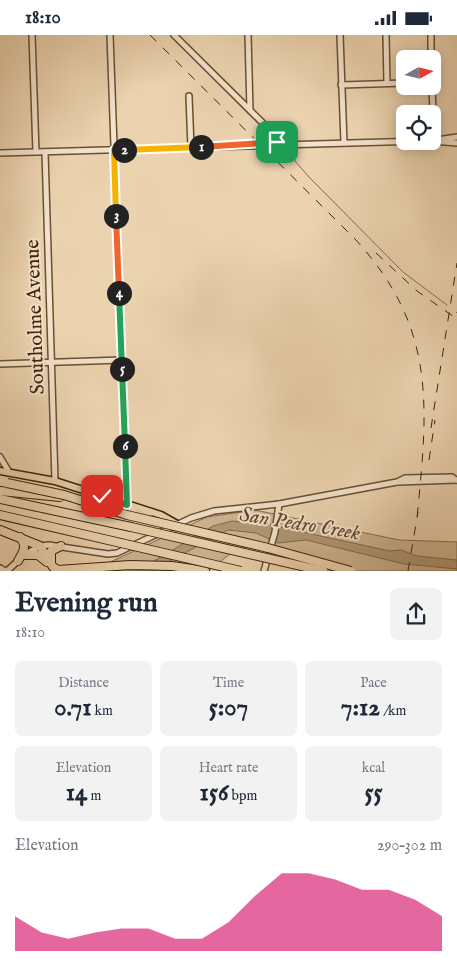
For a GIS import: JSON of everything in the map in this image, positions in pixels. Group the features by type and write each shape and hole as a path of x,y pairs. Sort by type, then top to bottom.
{"highway":[{"path":"4,482 64,495 127,515 268,548 351,571"},
{"path":"0,491 127,505"},
{"path":"0,499 323,571"},
{"path":"0,515 242,571"},
{"path":"0,530 40,546 53,567"},
{"path":"20,537 25,543 21,558"},
{"path":"53,567 51,551 61,546"},
{"path":"21,558 38,555 53,567 62,571 95,567 159,566 205,571"}],"main road":[{"path":"0,471 55,481 161,515 177,524"}],"street":[{"path":"32,35 36,152"},
{"path":"110,35 127,505"},
{"path":"174,35 284,145"},
{"path":"248,35 250,110"},
{"path":"340,35 344,143"},
{"path":"386,35 387,83"},
{"path":"431,35 431,50"},
{"path":"342,85 396,83"},
{"path":"189,96 191,147"},
{"path":"441,140 457,137"},
{"path":"0,153 227,146 270,147 396,142"},
{"path":"441,142 457,143"},
{"name":"Southolme Avenue","path":"45,152 55,481"},
{"path":"0,364 122,360"},
{"path":"0,457 8,471"},
{"path":"0,568 6,571 21,558 40,546 61,546 108,555 117,553 177,524 223,509 279,504 398,482 405,478 452,477 457,480"},
{"path":"264,571 270,553 279,504"}],"shaded area":[{"path":"255,510 399,540 457,542 457,571 320,571 283,556 248,547 234,551 208,571 91,571 207,517"},
{"path":"232,521 268,523 390,551 401,550 417,556 457,560 457,569 404,564 306,540 278,543 256,533 228,530 151,571 137,571 213,526"}],"waterway":[{"path":"293,155 295,161 309,177 403,272 447,305"}],"railway":[{"path":"150,35 355,239 382,272 401,304 414,337 421,370 424,404 421,478 417,518"},
{"path":"376,253 417,291 457,319"},
{"path":"431,428 457,263"},
{"path":"429,460 435,420"},
{"path":"408,571 418,512"}],"route":[{"path":"102,496 127,505 114,150 227,146 238,143 277,142"}],"water label":[{"name":"San Pedro Creek","path":"300,523"}]}
